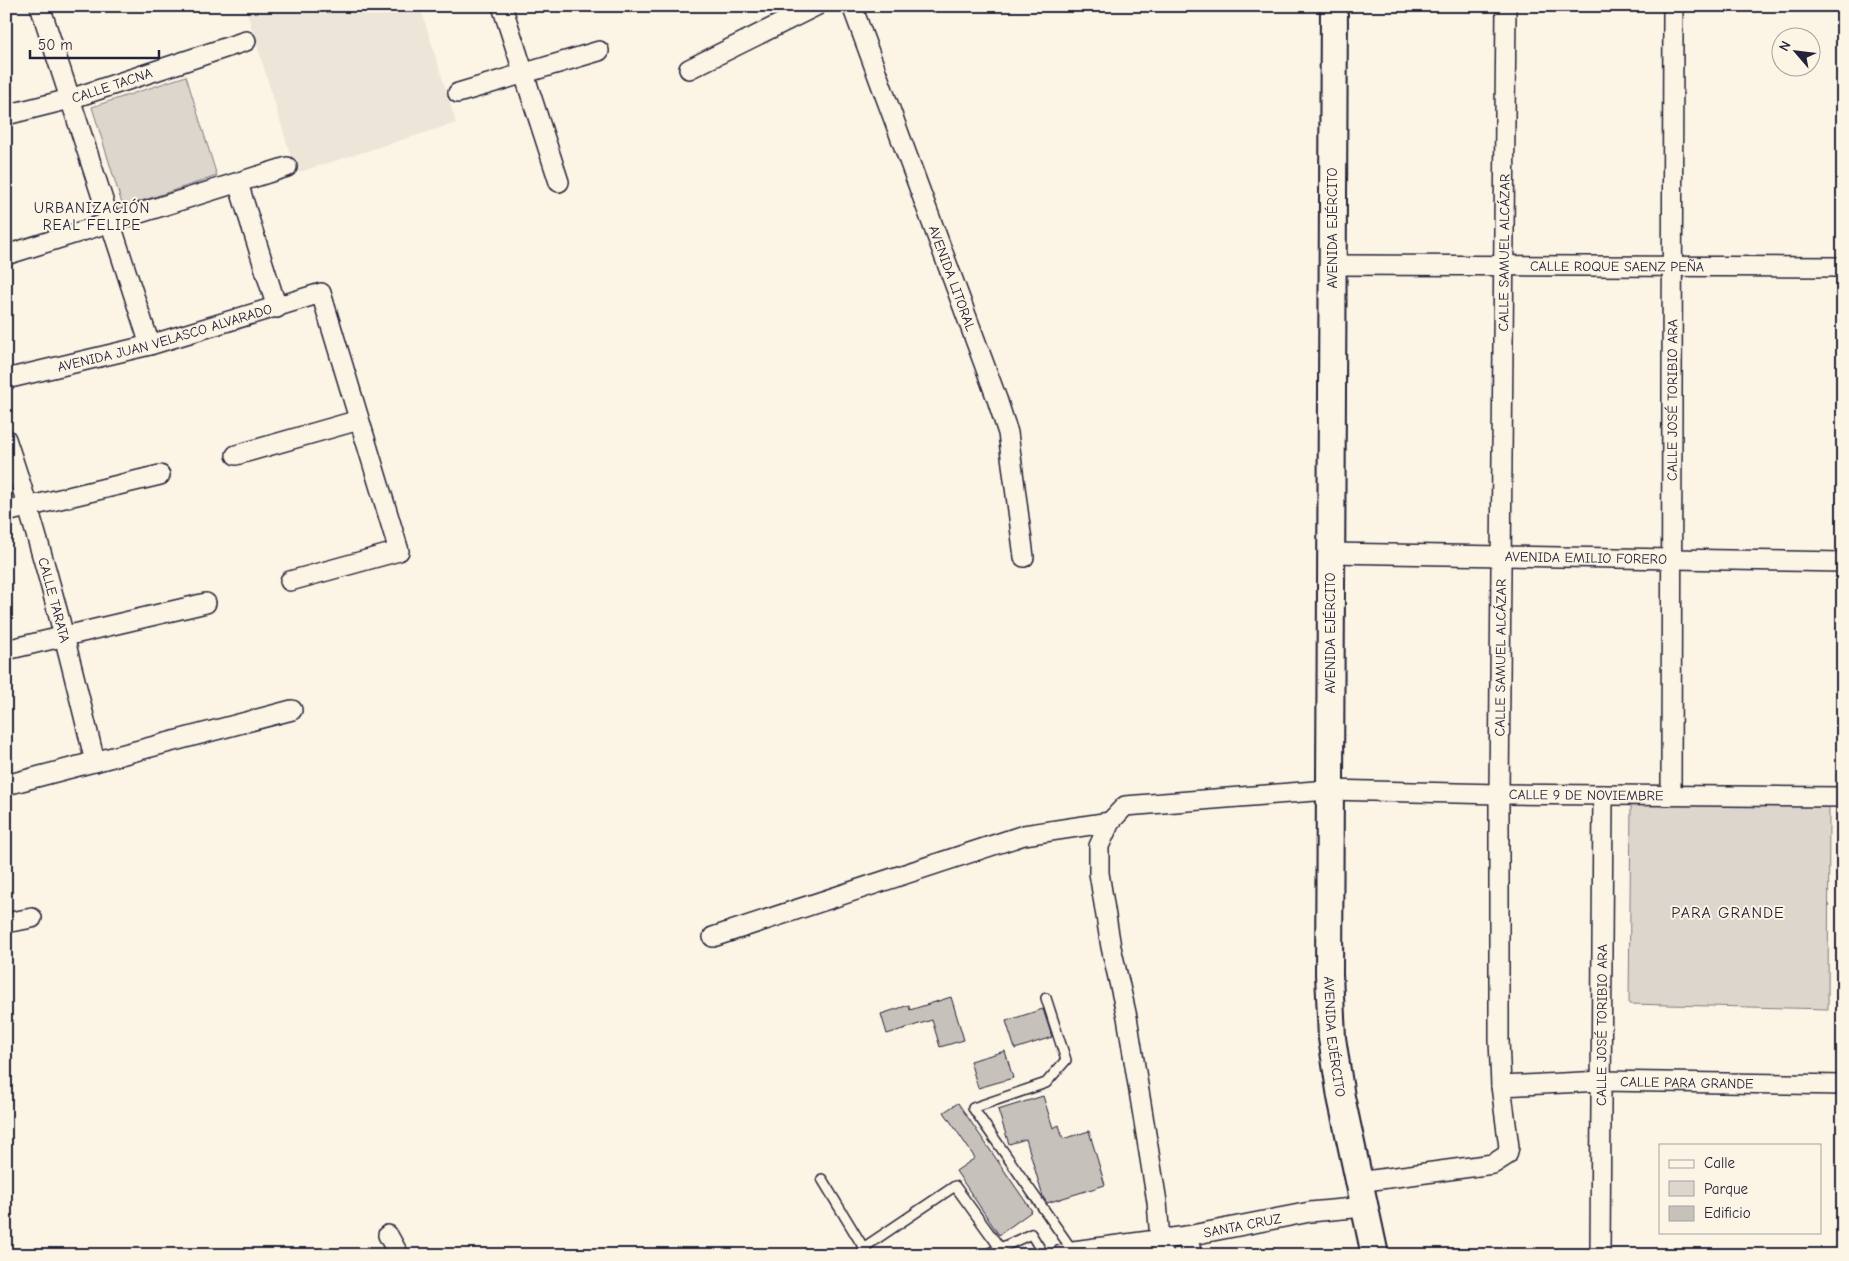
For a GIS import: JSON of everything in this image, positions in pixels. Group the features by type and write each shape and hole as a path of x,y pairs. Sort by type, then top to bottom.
{"main road":[{"name":"AVENIDA EJÉRCITO","path":"1334,6 1328,790 1329,974 1332,1038 1341,1097 1375,1255"}],"street":[{"path":"40,6 150,345"},
{"path":"502,6 559,182"},
{"path":"689,69 816,6"},
{"name":"AVENIDA LITORAL","path":"852,6 998,399 1008,433 1024,557"},
{"name":"CALLE SAMUEL ALCÁZAR","path":"1358,1182 1493,1164 1501,1161 1507,1155 1509,1147 1501,1086 1499,794 1506,6"},
{"name":"CALLE JOSÉ TORIBIO ARA","path":"1671,795 1673,6"},
{"name":"CALLE TACNA","path":"6,116 70,98 246,41"},
{"path":"458,93 599,51"},
{"path":"6,255 111,224 288,167"},
{"path":"238,183 277,308"},
{"name":"CALLE ROQUE SAENZ PEÑA","path":"1332,265 1843,267"},
{"name":"AVENIDA JUAN VELASCO ALVARADO","path":"6,379 150,345 277,308 321,293 359,420"},
{"path":"236,455 359,420 399,551 290,580"},
{"name":"CALLE TARATA","path":"6,439 29,506 65,634 95,762"},
{"path":"6,512 160,475"},
{"name":"AVENIDA EMILIO FORERO","path":"1330,553 1843,562"},
{"path":"6,650 65,634 206,603"},
{"path":"6,785 292,710"},
{"name":"CALLE 9 DE NOVIEMBRE","path":"1110,822 1125,806 1328,790 1499,794 1843,797"},
{"name":"CALLE JOSÉ TORIBIO ARA","path":"1600,1255 1603,795"},
{"path":"713,936 1024,835 1110,822"},
{"path":"1110,822 1099,846 1099,873 1111,947 1127,1017 1157,1202 1162,1247"},
{"path":"6,923 32,918"},
{"name":"CALLE PARA GRANDE","path":"1501,1086 1602,1081 1843,1085"},
{"name":"SANTA CRUZ","path":"1067,1253 1162,1247 1187,1236 1310,1212 1364,1207"},
{"path":"388,1235 399,1255"},
{"path":"1187,1236 1192,1255"}],"lane":[{"path":"1046,998 1066,1060 1046,1083 973,1108 1067,1253"},
{"path":"822,1179 866,1251 954,1186 1000,1248"},
{"path":"985,1255 1031,1234 1044,1255"}],"shaded area":[{"path":"245,6 420,6 456,123 296,173"}],"green space":[{"path":"186,76 217,176 123,207 92,107"},
{"path":"1631,803 1829,807 1828,1009 1629,1004"}],"building":[{"path":"951,997 964,1040 940,1047 932,1020 887,1034 881,1014 909,1005 910,1010"},
{"path":"1043,1009 1052,1037 1015,1049 1006,1021"},
{"path":"1005,1051 1013,1078 978,1088 970,1061"},
{"path":"1043,1096 1053,1128 1059,1125 1063,1139 1089,1131 1105,1185 1047,1203 1043,1197 1026,1139 1009,1144 998,1110"},
{"path":"958,1103 1032,1211 999,1235 956,1171 975,1158 944,1112"}],"district":[{"name":"URBANIZACIÓN REAL FELIPE","path":"92,216"},
{"name":"PARA GRANDE","path":"1728,912"}]}
